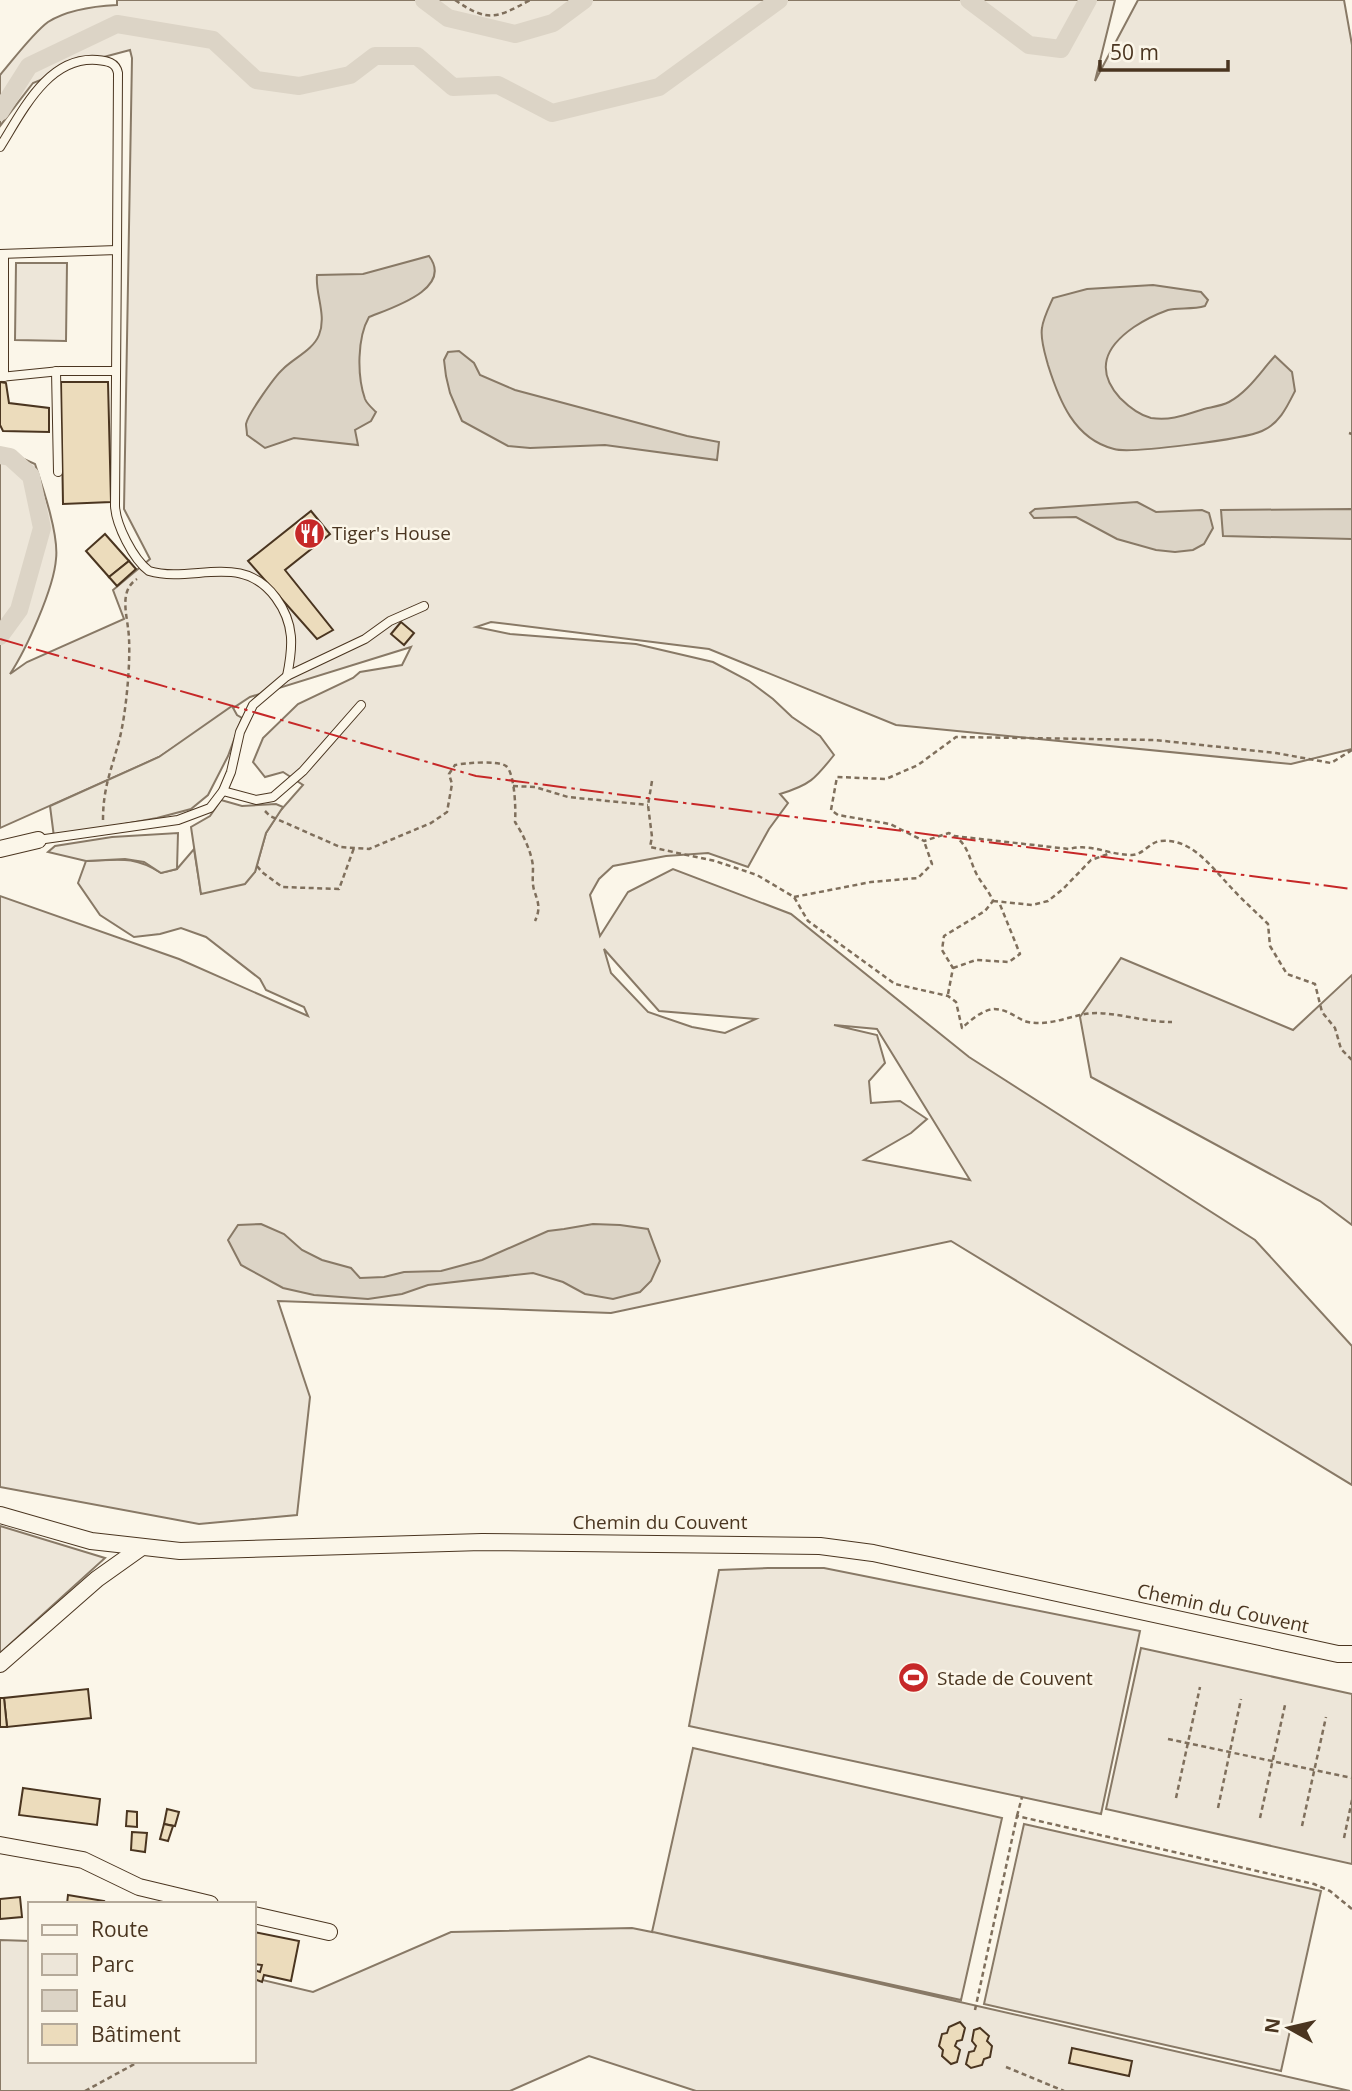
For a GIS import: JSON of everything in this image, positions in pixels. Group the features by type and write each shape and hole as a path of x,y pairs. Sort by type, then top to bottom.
{"street":[{"path":"0,849 38,840"},
{"name":"Chemin du Couvent","path":"0,1515 91,1541 180,1551 482,1542 820,1546 873,1553 1245,1635 1338,1654 1352,1654"},
{"path":"0,1664 97,1579 142,1547"},
{"path":"0,1845 83,1860 139,1887 202,1902"},
{"path":"256,1915 329,1932"}],"lane":[{"path":"0,147 29,101 44,83 61,69 88,59 112,63 117,67 115,371 116,515 119,526 142,566 149,571 247,574 273,593 289,620 292,652 288,676"},
{"path":"115,371 56,372 2,377 2,254 117,250"},
{"path":"56,372 58,472"},
{"path":"38,840 178,820 210,808 223,791 231,772 240,732 253,705 288,676 365,639 390,621 424,606"},
{"path":"223,791 256,800 272,797 303,771 361,705"}],"path":[{"path":"455,0 475,13 495,16 530,0"},
{"path":"103,830 103,792 120,739 130,642 125,600 132,582 149,571"},
{"path":"794,897 871,882 918,878 932,864 924,841 890,824 838,815 831,810 837,777 886,779 918,765 956,737 1155,740 1276,753 1331,763 1352,750"},
{"path":"256,800 270,816 340,847 369,849 431,823 447,812 452,784 449,774 455,765 505,765 510,769 513,786 515,822 524,835 533,863 534,892 538,897 539,912 535,921"},
{"path":"652,781 648,805 652,837 650,846 715,861 757,875 794,897 808,921 895,984 947,996 956,1002 962,1028 976,1016 992,1009 1016,1014 1027,1022 1063,1020 1099,1013 1154,1022 1172,1022"},
{"path":"513,786 535,787 568,797 648,805"},
{"path":"924,841 949,832 962,842 993,901"},
{"path":"954,836 1069,849 1084,845 1111,853 1137,855 1158,841 1181,843 1206,859 1268,924 1270,946 1287,974 1315,984 1322,1012 1335,1028 1341,1049 1352,1059"},
{"path":"257,866 282,887 339,889 355,848"},
{"path":"993,901 1032,905 1048,901 1091,860 1111,853"},
{"path":"947,996 953,968 942,950 944,936 985,911 993,901"},
{"path":"953,968 976,960 1009,962 1020,954 998,901"},
{"path":"1176,1798 1200,1688"},
{"path":"1219,1808 1241,1699"},
{"path":"1260,1818 1285,1705"},
{"path":"1302,1826 1326,1717"},
{"path":"1168,1739 1352,1778"},
{"path":"975,2010 1022,1797"},
{"path":"1344,1838 1352,1800"},
{"path":"1017,1816 1314,1884 1331,1891 1352,1909"},
{"path":"85,2091 135,2063"},
{"path":"1006,2067 1064,2091"}],"green space":[{"path":"117,0 1115,0 1095,81 1138,0 1344,0 1352,45 1352,749 1291,764 896,725 709,649 491,622 476,627 510,634 636,644 713,662 749,681 792,717 820,736 834,755 811,780 780,794 788,803 769,829 748,867 708,853 666,856 613,866 599,879 590,895 600,936 628,892 673,869 791,914 969,1057 1255,1240 1352,1346 1352,1485 951,1241 611,1313 278,1301 310,1397 297,1515 199,1524 0,1487 0,896 179,959 308,1016 304,1007 266,990 260,979 206,937 181,928 134,937 100,915 78,883 86,861 133,861 161,873 177,869 194,849 201,893 255,872 266,833 280,811 303,785 283,772 265,777 253,762 263,738 298,704 353,678 360,672 402,665 411,647 250,697 159,757 0,828 0,448 35,464 50,512 56,549 54,571 45,602 10,674 27,662 124,619 113,590 150,559 124,509 132,58 130,50 85,62 33,83 0,126 0,75 36,33 48,22 64,14 117,5","holes":["604,949 659,1011 756,1019 725,1033 692,1027 648,1012 611,973","834,1025 877,1029 970,1180 864,1160 911,1133 927,1119 900,1101 871,1103 869,1081 885,1063 877,1035"]},
{"path":"16,263 67,263 66,341 15,340"},
{"path":"1121,958 1293,1030 1352,975 1352,1225 1320,1201 1091,1077 1080,1017"},
{"path":"0,1526 105,1558 0,1653"},
{"name":"Stade de Couvent","path":"824,1568 1140,1631 1101,1814 689,1726 719,1570"},
{"path":"1141,1648 1352,1694 1352,1864 1106,1809"},
{"path":"693,1748 1002,1818 961,2000 653,1932 1350,2091 696,2091 589,2056 510,2091 0,2091 0,1940 28,1941 28,2063 256,2063 256,1978 313,1992 451,1932 632,1928 652,1932"},
{"path":"1024,1824 1321,1891 1281,2071 984,2004"}],"shaded area":[{"path":"232,706 242,718 228,756 208,795 191,809 54,837 50,806 159,757"},
{"path":"221,800 242,806 276,804 283,807 266,833 255,872 245,884 201,894 191,827 210,816"},
{"path":"178,833 177,869 161,873 144,862 125,859 86,861 48,852 55,846 112,837"}],"water":[{"path":"429,256 435,268 427,287 417,296 369,317 365,326 360,346 361,379 365,399 376,412 371,421 355,430 358,445 294,438 265,448 247,435 248,419 268,387 319,335 322,320 317,275 363,274"},
{"path":"1153,285 1201,292 1208,300 1205,306 1172,309 1155,316 1134,327 1116,343 1110,351 1106,369 1112,388 1120,398 1142,415 1165,419 1223,405 1248,387 1275,356 1292,372 1295,391 1286,409 1273,424 1262,431 1212,442 1124,450 1100,444 1078,427 1057,391 1043,346 1043,324 1053,298 1087,289"},
{"path":"459,351 474,363 480,375 515,390 719,442 717,460 605,445 530,448 508,446 462,421 450,393 444,360 448,352"},
{"path":"1137,502 1156,512 1202,510 1209,513 1213,528 1204,544 1193,550 1175,552 1156,550 1117,539 1076,517 1034,518 1030,513 1035,509"},
{"path":"1352,509 1352,539 1223,536 1221,510"},
{"path":"261,1224 284,1234 302,1250 322,1260 351,1268 360,1278 384,1277 404,1272 441,1271 482,1260 548,1231 593,1224 648,1229 660,1261 651,1281 640,1292 613,1299 585,1294 563,1282 533,1273 428,1285 402,1294 368,1299 314,1295 283,1288 241,1265 228,1240 238,1225"}],"building":[{"path":"0,382 6,383 9,403 49,408 49,432 3,431 0,425"},
{"path":"61,382 108,382 111,502 63,504"},
{"path":"311,511 330,534 285,570 333,630 317,639 248,561"},
{"path":"105,534 129,561 109,577 86,551"},
{"path":"129,561 136,569 117,586 109,577"},
{"path":"401,622 414,633 404,645 391,634"},
{"path":"88,1689 91,1718 7,1727 4,1698"},
{"path":"0,1698 4,1698 7,1727 0,1727"},
{"path":"23,1788 100,1799 97,1825 19,1815"},
{"path":"167,1809 179,1812 175,1826 164,1824"},
{"path":"127,1811 137,1812 137,1827 126,1826"},
{"path":"164,1824 173,1826 168,1841 160,1839"},
{"path":"132,1832 147,1833 145,1852 131,1850"},
{"path":"68,1895 104,1901 104,1902 67,1902"},
{"path":"20,1897 22,1917 0,1919 0,1899"},
{"path":"256,1932 299,1941 291,1981 264,1975 262,1982 256,1980 256,1971 260,1972 262,1965 256,1964"},
{"path":"960,2022 965,2028 962,2040 957,2041 955,2046 960,2050 957,2062 951,2064 942,2056 943,2050 939,2046 942,2034"},
{"path":"980,2028 989,2036 987,2041 992,2046 990,2057 984,2059 982,2065 971,2068 966,2064 969,2052 974,2051 976,2046 972,2041 974,2030"},
{"path":"1072,2048 1132,2061 1129,2076 1069,2063"}],"waterway":[{"path":"424,0 448,18 515,34 553,23 584,0"},
{"path":"0,112 29,66 117,24 213,40 256,80 299,86 350,75 375,56 417,56 453,87 498,85 552,113 659,87 779,0"},
{"path":"969,0 1029,45 1061,49 1088,0"},
{"path":"0,455 10,457 31,476 42,528 19,610 0,636"}],"power":[{"path":"0,639 476,776 1352,889"}],"place":[{"name":"Tiger's House","path":"309,533"},
{"name":"Stade de Couvent","path":"914,1678"}]}
